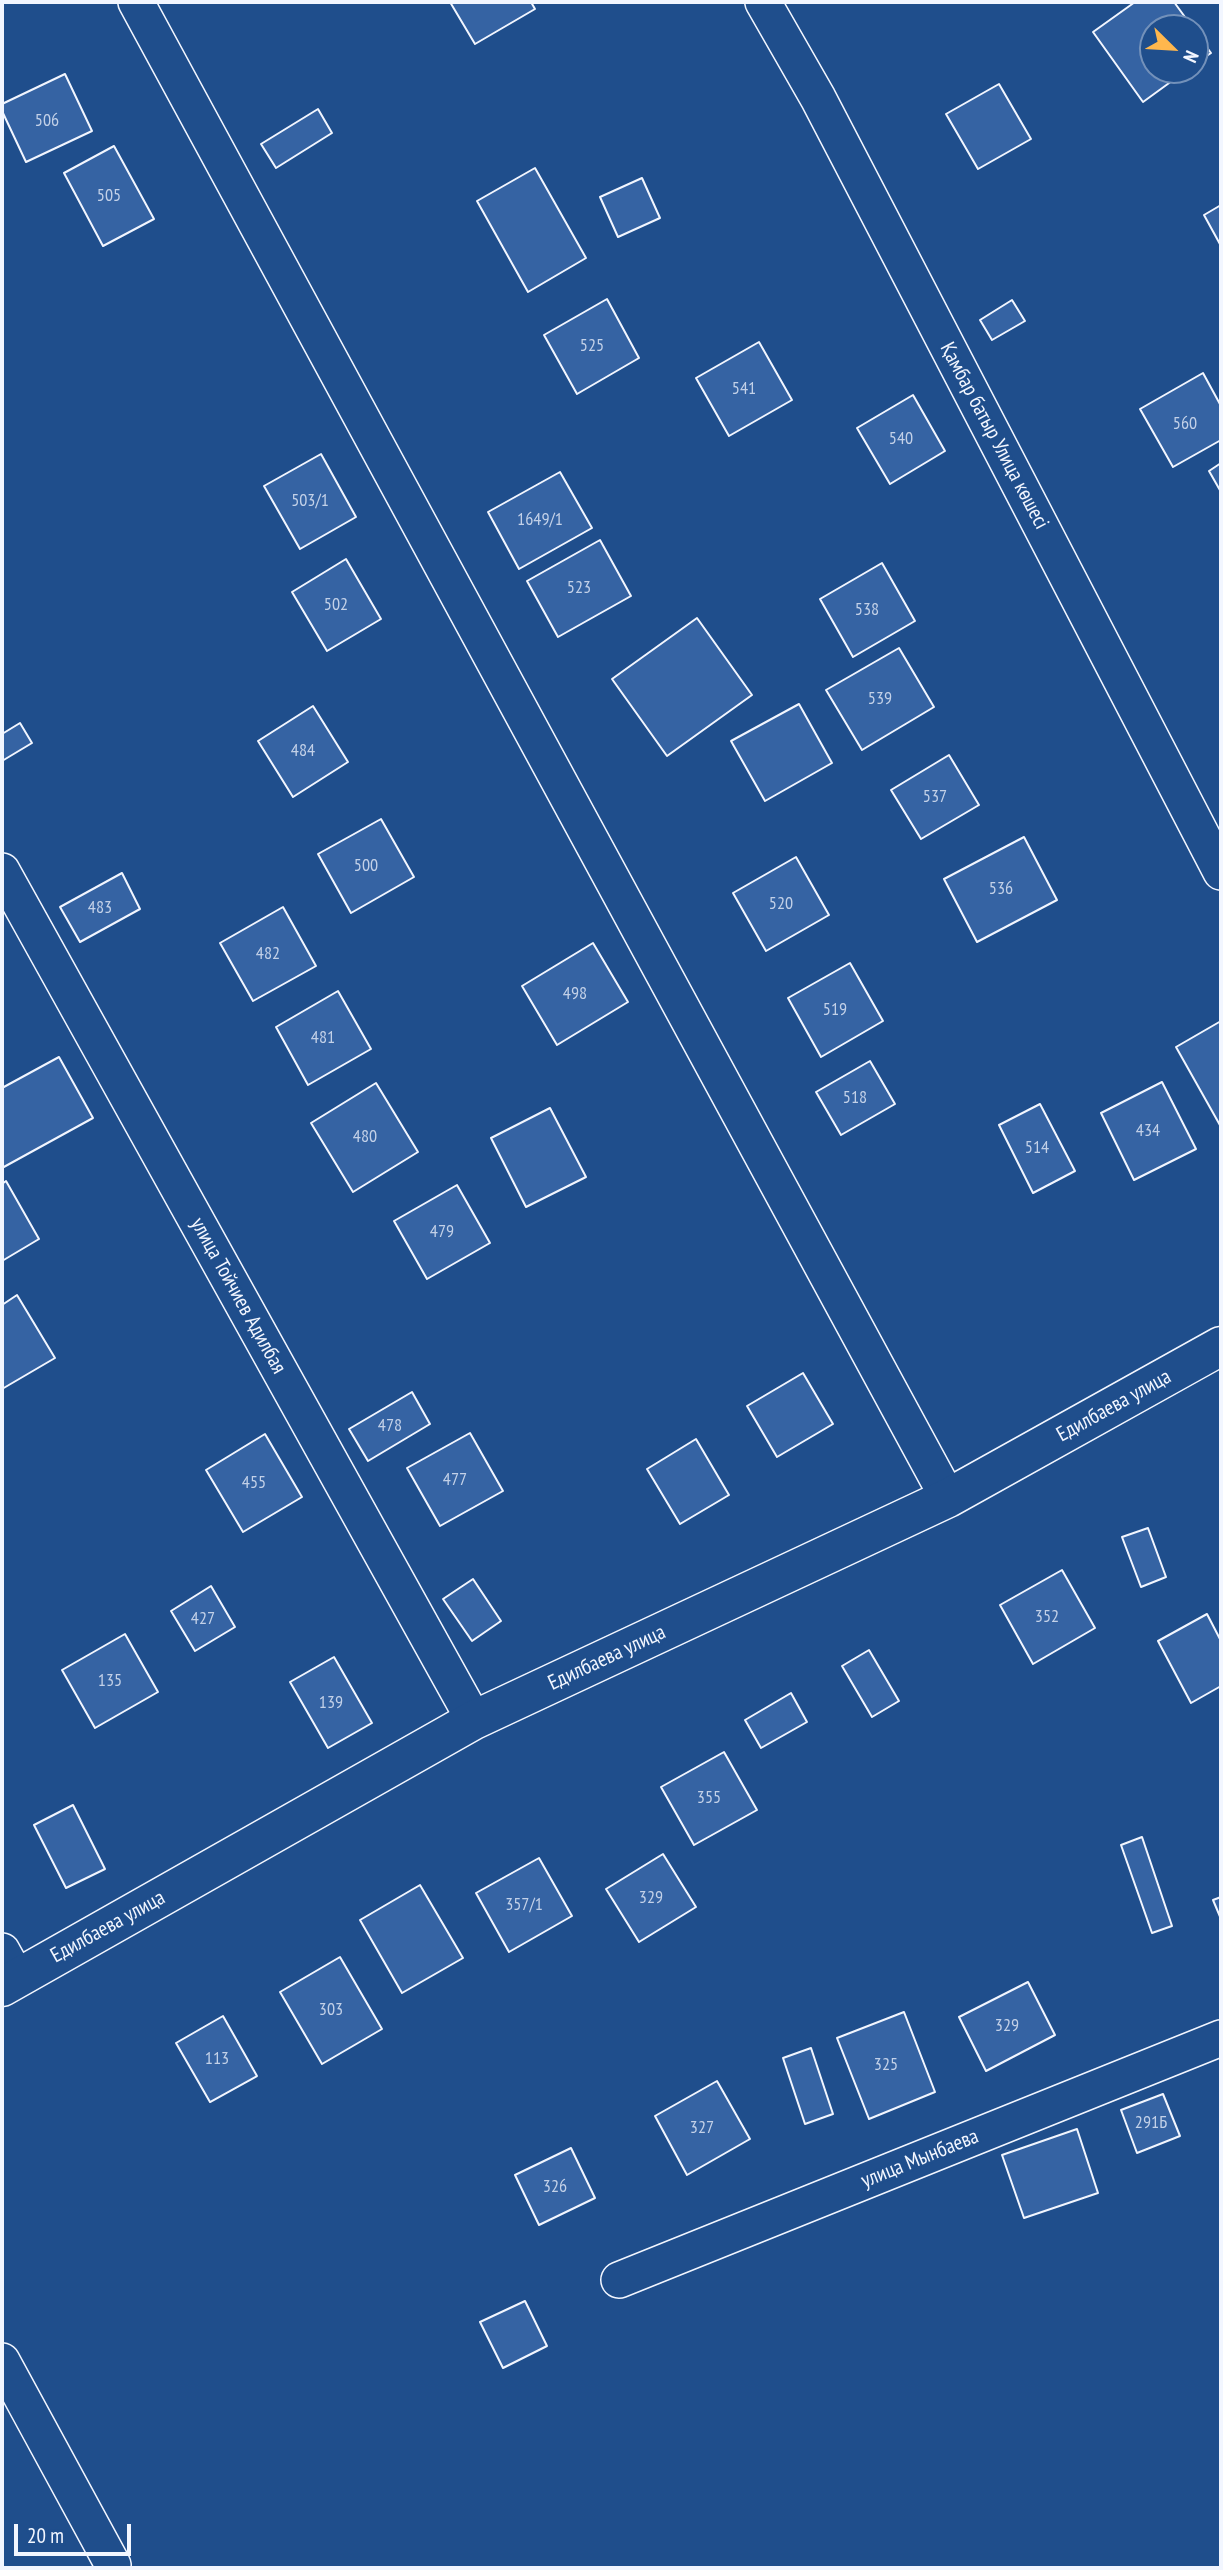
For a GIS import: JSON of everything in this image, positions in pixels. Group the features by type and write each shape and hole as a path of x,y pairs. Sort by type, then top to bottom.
{"street":[{"path":"136,2 948,1498"},
{"name":"Қамбар батыр Улица көшесі","path":"763,2 824,110 1221,872"},
{"name":"улица Тойчиев Адилбая","path":"2,871 474,1720"},
{"name":"Едилбаева улица","path":"7,1972 474,1720 948,1498 1221,1346"},
{"name":"улица Мынбаева","path":"619,2280 1221,2038"},
{"path":"2,2361 113,2566"}],"building":[{"path":"450,2 531,2 535,9 475,44"},
{"path":"1135,2 1174,2 1183,14 1139,14 1139,84 1168,84 1143,102 1093,32"},
{"path":"65,74 92,131 26,162 2,111 2,104"},
{"path":"999,84 1031,139 978,169 946,114"},
{"path":"318,109 332,133 276,168 261,144"},
{"path":"114,146 154,219 103,246 64,173"},
{"path":"535,168 586,258 528,292 477,201"},
{"path":"642,178 660,218 618,237 600,197"},
{"path":"1221,205 1221,246 1204,215"},
{"path":"607,299 639,358 577,394 544,335"},
{"path":"1012,300 1025,321 992,340 980,320"},
{"path":"759,342 792,400 729,436 696,378"},
{"path":"1203,373 1221,406 1221,440 1173,467 1140,409"},
{"path":"913,395 945,451 890,484 857,428"},
{"path":"321,454 356,517 300,549 264,486"},
{"path":"1221,463 1221,492 1209,471"},
{"path":"560,472 592,528 519,569 488,512"},
{"path":"600,540 631,596 558,637 527,581"},
{"path":"346,559 381,619 327,651 292,592"},
{"path":"882,563 915,621 853,657 820,599"},
{"path":"697,618 752,695 667,756 612,679"},
{"path":"899,648 934,707 862,750 826,690"},
{"path":"799,704 832,763 765,801 731,741"},
{"path":"313,706 348,762 293,797 258,741"},
{"path":"20,723 32,743 2,761 2,734"},
{"path":"949,755 979,805 921,839 891,790"},
{"path":"381,819 414,877 351,913 318,854"},
{"path":"1024,837 1057,900 977,942 944,879"},
{"path":"796,857 829,915 766,951 733,893"},
{"path":"122,873 140,909 80,942 60,907"},
{"path":"283,907 316,966 253,1001 220,943"},
{"path":"593,943 628,1002 557,1045 522,986"},
{"path":"850,963 883,1021 821,1057 788,998"},
{"path":"338,991 371,1049 308,1085 276,1027"},
{"path":"1221,1021 1221,1127 1176,1047"},
{"path":"59,1057 93,1118 2,1168 2,1088"},
{"path":"870,1061 895,1104 841,1135 816,1092"},
{"path":"1162,1082 1196,1149 1134,1180 1101,1113"},
{"path":"376,1083 418,1152 353,1192 311,1123"},
{"path":"1040,1104 1075,1171 1033,1193 999,1125"},
{"path":"550,1108 586,1177 526,1207 491,1138"},
{"path":"6,1181 39,1239 2,1261 2,1184"},
{"path":"457,1185 490,1243 427,1279 394,1221"},
{"path":"17,1295 55,1358 2,1389 2,1305"},
{"path":"803,1373 833,1424 777,1457 747,1406"},
{"path":"412,1392 430,1424 368,1461 349,1429"},
{"path":"470,1433 503,1491 440,1526 407,1468"},
{"path":"265,1434 302,1497 243,1532 206,1470"},
{"path":"696,1439 729,1495 680,1524 647,1469"},
{"path":"1148,1528 1166,1577 1141,1587 1122,1537"},
{"path":"1062,1570 1095,1628 1033,1664 1000,1605"},
{"path":"473,1579 501,1621 472,1641 443,1599"},
{"path":"211,1586 235,1627 195,1651 171,1611"},
{"path":"1207,1614 1221,1641 1221,1686 1191,1703 1158,1641"},
{"path":"125,1634 158,1692 95,1728 62,1670"},
{"path":"869,1650 899,1701 872,1717 842,1666"},
{"path":"334,1657 372,1723 328,1748 290,1682"},
{"path":"791,1693 807,1722 761,1748 745,1720"},
{"path":"724,1752 757,1810 694,1845 661,1787"},
{"path":"73,1805 105,1869 66,1888 34,1825"},
{"path":"1142,1837 1172,1926 1152,1933 1121,1845"},
{"path":"663,1854 696,1907 639,1942 606,1889"},
{"path":"539,1858 572,1916 509,1952 476,1893"},
{"path":"420,1885 463,1958 402,1993 360,1920"},
{"path":"1221,1897 1221,1919 1213,1900"},
{"path":"340,1957 382,2029 322,2064 280,1992"},
{"path":"1028,1982 1055,2035 986,2071 959,2017"},
{"path":"904,2012 935,2092 869,2119 837,2038"},
{"path":"223,2016 257,2076 210,2102 176,2043"},
{"path":"811,2048 833,2114 805,2124 783,2058"},
{"path":"717,2081 750,2139 687,2175 655,2116"},
{"path":"1163,2094 1180,2136 1137,2153 1121,2110"},
{"path":"1077,2129 1098,2193 1024,2218 1002,2155"},
{"path":"571,2148 595,2198 539,2225 515,2175"},
{"path":"525,2301 547,2346 503,2368 480,2322"}]}
